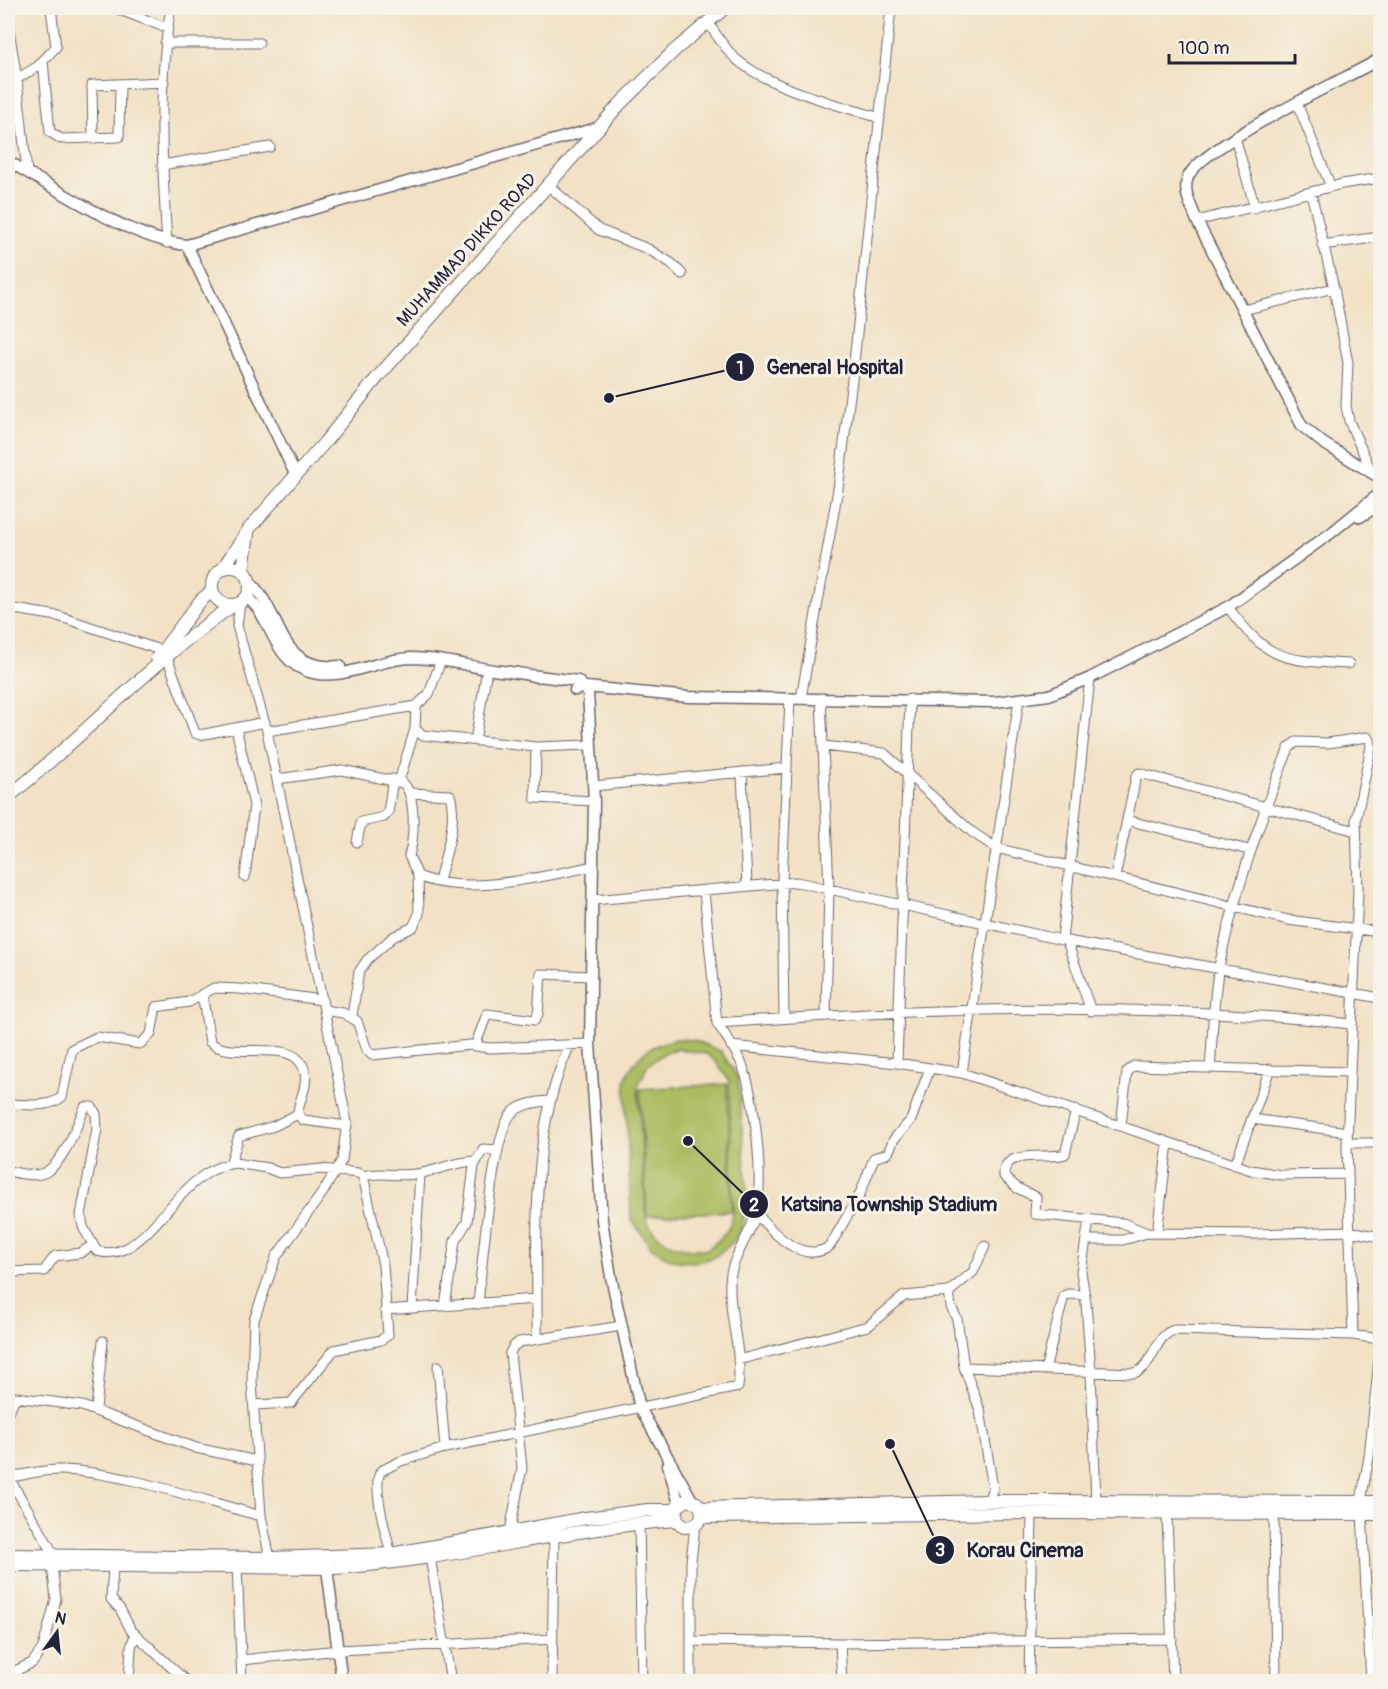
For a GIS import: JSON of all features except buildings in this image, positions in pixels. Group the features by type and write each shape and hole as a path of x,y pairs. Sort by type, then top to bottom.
{"main road":[{"name":"MUHAMMAD DIKKO ROAD","path":"223,568 249,529 295,474 384,370 600,127 675,50 725,8"},
{"path":"8,797 64,751 165,654 240,602 251,583 243,570 249,529"},
{"path":"240,602 221,602 212,591 213,580 223,568 230,566 243,570"},
{"path":"165,654 201,600 212,591"},
{"path":"8,1565 54,1561 270,1558 387,1564 688,1514 987,1501 1362,1507 1380,1514"},
{"path":"8,1555 113,1566 237,1566 331,1562 391,1554 621,1513 1274,1513 1362,1507 1380,1502"}],"street":[{"path":"8,84 43,62 56,46 51,8"},
{"path":"115,8 167,28"},
{"path":"167,243 162,165 165,43 171,8"},
{"path":"784,1018 782,881 787,768 796,698 838,489 891,8"},
{"path":"707,21 736,59 757,73 880,118"},
{"path":"8,23 27,172"},
{"path":"165,43 259,43"},
{"path":"1376,476 1323,443 1302,426 1197,221 1185,189 1193,168 1235,137 1380,59"},
{"path":"43,62 50,132 61,139 119,137 120,84"},
{"path":"93,139 90,88 95,84 164,82"},
{"path":"1297,103 1331,187"},
{"path":"8,161 135,230 167,243 187,245 600,127"},
{"path":"1235,137 1255,208"},
{"path":"162,165 270,147"},
{"path":"1197,221 1331,187 1380,178"},
{"path":"549,186 599,230 648,249 671,263 682,274"},
{"path":"1311,193 1334,288 1348,363 1346,406 1349,421 1376,476"},
{"path":"1322,245 1380,237"},
{"path":"187,245 295,474"},
{"path":"1243,310 1334,288"},
{"path":"270,1558 261,1516 257,1461 254,1405 254,1320 276,1257 324,1192 342,1160 347,1126 266,726 237,626 240,602 255,606 284,655 302,669 322,674 406,658 441,660 530,675 581,689 689,697 995,702 1018,700 1049,694 1090,678 1228,607 1331,533 1380,493"},
{"path":"1331,533 1380,505"},
{"path":"251,583 265,600 289,648 298,658 328,667 373,664"},
{"path":"1228,607 1244,629 1270,652 1288,658 1349,664"},
{"path":"8,608 58,616 165,654 195,733 201,735 236,728 416,706 429,694 441,660"},
{"path":"475,741 487,669"},
{"path":"1090,678 1064,941 1091,1011"},
{"path":"581,689 580,699 589,731 594,801 590,1044 602,1220 640,1408 666,1455 688,1514 691,1561 692,1682"},
{"path":"821,698 829,889 826,1016"},
{"path":"897,1063 910,699"},
{"path":"962,1073 1018,700"},
{"path":"357,842 361,822 384,817 388,812 396,780 415,729 416,706"},
{"path":"236,728 254,805 245,877"},
{"path":"415,729 422,735 536,747 590,745"},
{"path":"1210,1068 1219,969 1234,906 1249,850 1292,744 1367,737 1371,747 1358,805 1356,831 1356,931 1347,1132 1353,1335"},
{"path":"824,746 878,750 892,758 972,832 996,848 1288,920 1356,931 1380,932"},
{"path":"536,747 535,798 594,801"},
{"path":"593,786 787,768"},
{"path":"277,779 342,770 396,780 408,787 410,793 414,840 409,856 418,876 419,914 413,927 393,937 367,960 359,972 352,1016"},
{"path":"742,772 747,886"},
{"path":"1115,877 1136,777 1139,773 1356,831"},
{"path":"410,793 450,795 453,803 450,837 439,881"},
{"path":"1127,823 1130,821 1249,850"},
{"path":"418,876 439,881 509,883 594,866"},
{"path":"593,900 704,891 782,881 829,889 1064,941 1380,999"},
{"path":"391,1554 382,1516 378,1474 401,1461 445,1448 735,1389 738,1383 731,1273 756,1214 759,1172 751,1097 742,1066 717,1023 704,891"},
{"path":"475,1046 487,1014 535,1020 538,1014 541,974 590,976"},
{"path":"8,1104 45,1105 56,1102 62,1097 69,1058 76,1045 97,1037 140,1044 151,1034 156,1007 189,1002 214,988 322,999"},
{"path":"202,994 210,1042 215,1047 226,1050 270,1050 289,1054 300,1061 305,1072 306,1088 298,1114 274,1126 239,1136 230,1164"},
{"path":"324,1010 352,1016 357,1021 367,1050 372,1054 475,1046 489,1048 569,1047 590,1044"},
{"path":"717,1023 897,1013 1091,1011 1253,1013 1352,1024"},
{"path":"731,1046 897,1063 962,1073 1235,1165 1281,1174 1348,1173"},
{"path":"537,1339 539,1193 549,1101 569,1047"},
{"path":"756,1214 788,1245 813,1250 830,1246 860,1194 874,1158 888,1153 894,1139 911,1120 930,1068"},
{"path":"1121,1126 1130,1068 1349,1072"},
{"path":"1235,1165 1270,1070"},
{"path":"478,1304 498,1150 505,1124 512,1113 526,1105 549,1101"},
{"path":"8,1171 30,1175 46,1172 64,1152 85,1107 92,1107 96,1114 97,1129 81,1215 83,1227 93,1245 100,1252 127,1248 197,1182 230,1164 267,1168 280,1173 322,1168 358,1173 363,1176 420,1174 445,1165 476,1161"},
{"path":"1076,1110 1065,1154 1016,1157 1006,1167 1004,1176 1017,1188 1036,1197 1035,1214 1123,1223 1152,1233"},
{"path":"298,1114 303,1120 347,1126"},
{"path":"1252,1119 1347,1132"},
{"path":"1152,1233 1168,1143"},
{"path":"1347,1143 1380,1143"},
{"path":"446,1306 455,1241 467,1222 476,1161 484,1148 498,1150"},
{"path":"412,1308 420,1174"},
{"path":"254,1405 291,1403 334,1350 385,1338 388,1332 383,1265 363,1176"},
{"path":"1089,1220 1081,1272 1091,1372 1096,1502"},
{"path":"1086,1240 1123,1240 1152,1233 1255,1234 1350,1231 1380,1237"},
{"path":"8,1272 45,1271 54,1256 80,1253 93,1245"},
{"path":"738,1360 868,1326 904,1296 949,1292 973,1272 985,1246"},
{"path":"949,1292 964,1367 980,1410 993,1488 987,1501"},
{"path":"1045,1370 1064,1296 1068,1294 1085,1295"},
{"path":"385,1310 537,1299"},
{"path":"510,1531 521,1476 520,1434 510,1353 513,1347 519,1341 622,1326"},
{"path":"964,1367 1139,1372 1165,1334 1175,1330 1353,1335 1380,1339"},
{"path":"96,1410 103,1341"},
{"path":"1371,1682 1375,1666 1362,1507 1380,1350"},
{"path":"438,1366 445,1448"},
{"path":"8,1412 16,1397 96,1410 196,1448 257,1461"},
{"path":"1369,1457 1380,1457"},
{"path":"15,1682 17,1670 32,1663 43,1648 56,1599 54,1561 8,1477 60,1470 92,1474 178,1493 261,1516"},
{"path":"1029,1682 1032,1513"},
{"path":"1274,1513 1276,1682"},
{"path":"1167,1514 1173,1682"},
{"path":"639,1523 642,1682"},
{"path":"552,1682 554,1535"},
{"path":"430,1557 450,1682"},
{"path":"331,1562 342,1682"},
{"path":"113,1566 111,1599 135,1634 187,1682"},
{"path":"237,1566 242,1682"},
{"path":"129,1682 131,1648 135,1634"},
{"path":"241,1660 442,1643 553,1639"},
{"path":"691,1641 1172,1639"},
{"path":"840,1642 842,1682"}],"green space":[{"path":"677,1039 694,1040 721,1051 738,1078 748,1203 742,1227 732,1243 713,1258 697,1262 677,1261 664,1256 651,1247 631,1218 625,1080 634,1063 645,1052 659,1044","holes":["679,1049 707,1054 716,1062 729,1081 733,1212 728,1229 721,1238 707,1249 689,1249 671,1244 656,1234 646,1218 638,1086 648,1065 666,1052"]},
{"path":"727,1084 732,1211 647,1216 640,1089"}],"place":[{"name":"General Hospital","path":"609,398"},
{"name":"Katsina Township Stadium","path":"688,1141"},
{"name":"Korau Cinema","path":"890,1444"}]}
